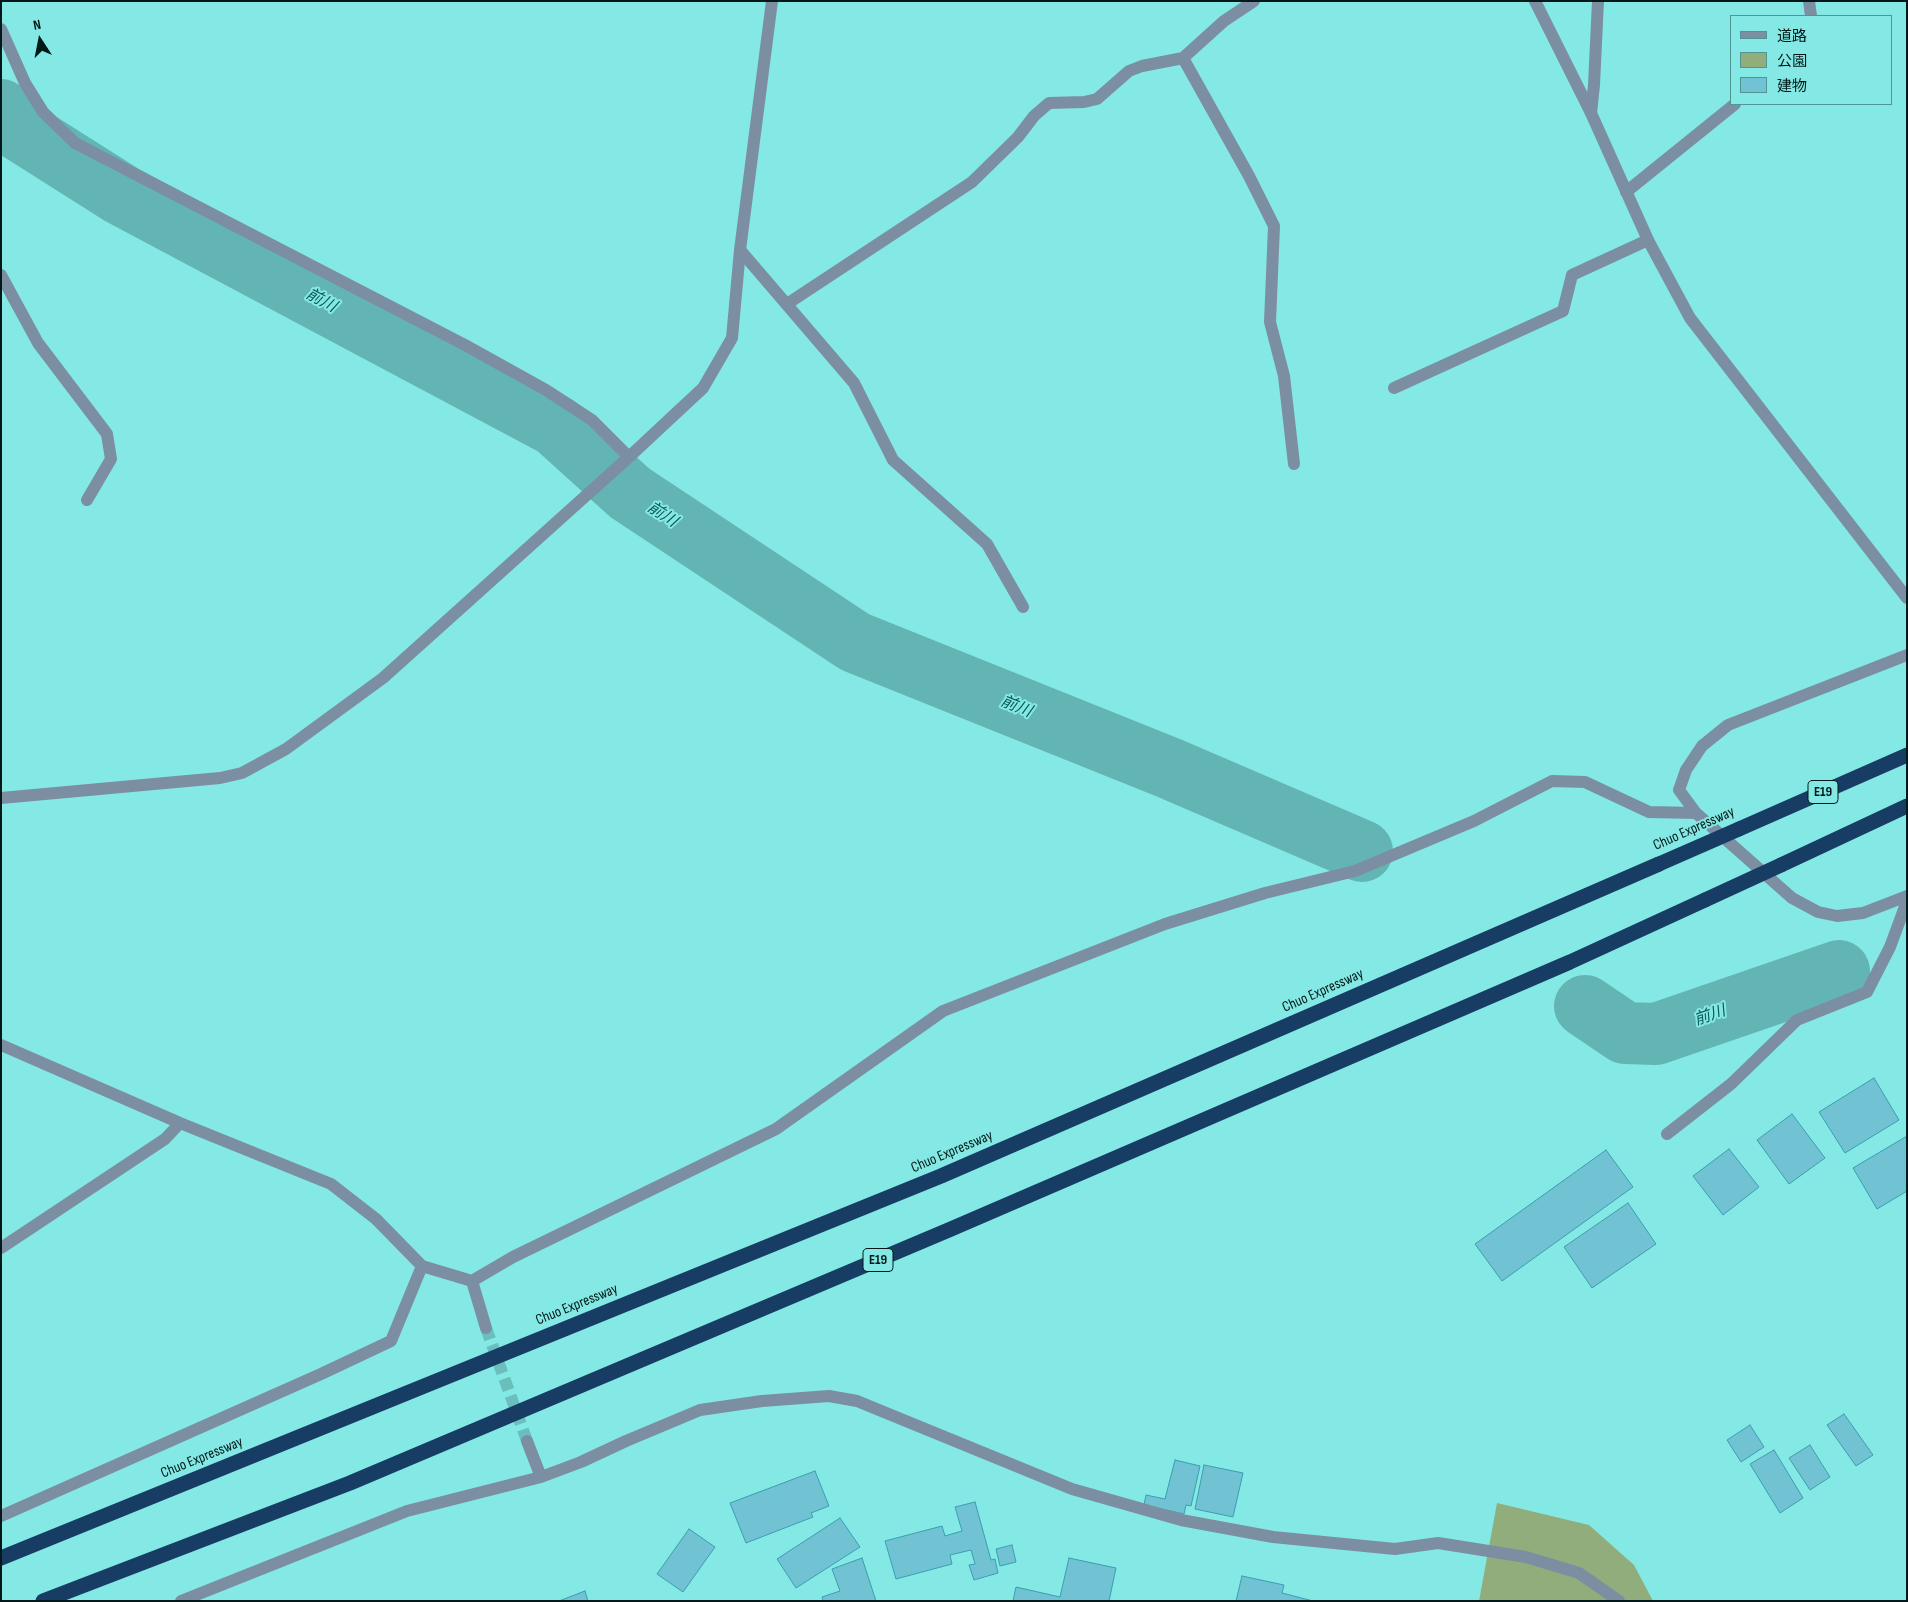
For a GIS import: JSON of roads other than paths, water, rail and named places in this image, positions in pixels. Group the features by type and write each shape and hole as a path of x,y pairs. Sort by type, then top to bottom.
{"highway":[{"name":"Chuo Expressway","path":"1,1558 941,1176 1907,756"},
{"name":"E19","path":"43,1601 350,1483 979,1218 1570,962 1907,806"}],"street":[{"path":"1,798 220,778 242,773 286,750 383,678 629,458 703,388 732,338 740,250 772,1"},
{"path":"787,304 972,182 1018,137 1034,116 1049,103 1084,102 1097,99 1129,71 1142,66 1183,58 1224,21 1254,1"},
{"path":"1535,1 1591,114 1648,240 1690,318 1907,598"},
{"path":"1591,114 1598,1"},
{"path":"1809,1 1811,15"},
{"path":"1,29 25,83 43,112 75,144 465,345 546,390 592,420 629,458"},
{"path":"1183,58 1249,176 1274,226 1270,322 1284,376 1294,464"},
{"path":"1626,192 1734,105"},
{"path":"1394,388 1563,311 1572,275 1648,240"},
{"path":"740,250 854,382 893,460 988,544 1023,607"},
{"path":"1,275 38,343 107,434 111,459 87,500"},
{"path":"1907,654 1728,725 1702,746 1686,770 1680,790 1696,813 1792,898 1818,912 1837,916 1863,913 1907,896"},
{"path":"1,1045 180,1123 331,1184 376,1219 422,1266 472,1281 513,1258 776,1129 943,1011 1165,924 1265,893 1355,871 1474,821 1552,781 1585,782 1649,812 1696,813"},
{"path":"1667,1134 1731,1084 1797,1020 1867,992 1890,947 1907,901"},
{"path":"1,1248 165,1139 180,1123"},
{"path":"1,1516 391,1341 422,1266"},
{"path":"472,1281 486,1328"},
{"path":"181,1601 407,1511 541,1477 581,1462 700,1410 762,1401 829,1396 857,1401 1072,1489 1181,1520 1273,1537 1396,1549 1438,1543 1526,1557 1579,1573 1618,1601"},
{"path":"527,1441 541,1477"}],"waterway":[{"name":"前川","path":"1,110 5,121 122,195 556,426 630,493 855,642 1169,768 1362,851"},
{"name":"前川","path":"1585,1006 1625,1033 1656,1034 1839,971"}],"tunnel":[{"path":"486,1328 527,1441"}]}
